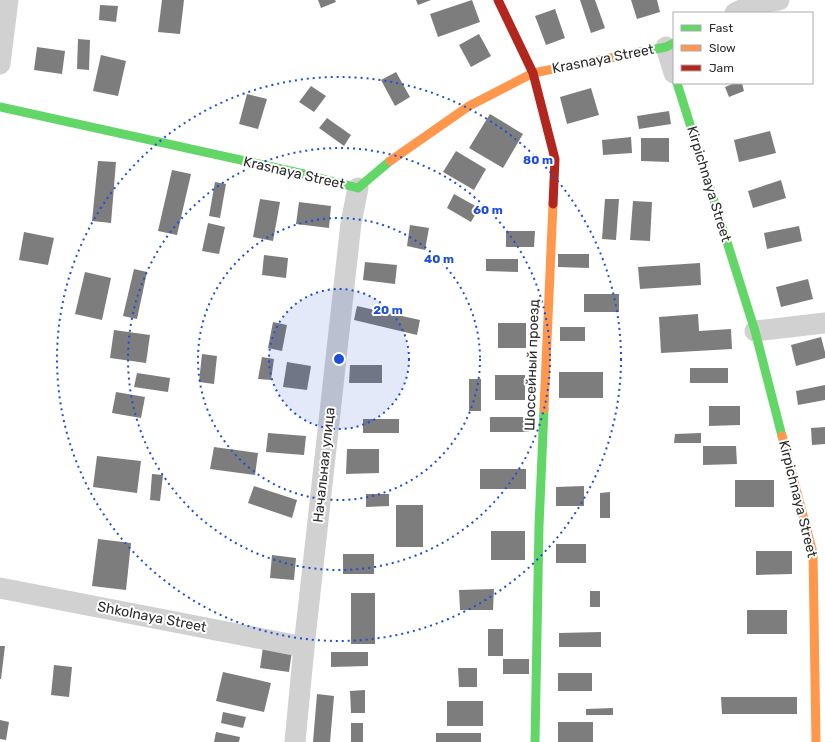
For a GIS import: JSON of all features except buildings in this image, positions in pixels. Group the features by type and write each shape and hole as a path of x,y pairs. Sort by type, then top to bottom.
{"street":[{"path":"0,64 8,0"},
{"name":"Шоссейный проезд","path":"498,0 534,73 554,159 538,526 535,742"},
{"path":"737,12 754,4 779,0"},
{"path":"670,45 673,67"},
{"name":"Krasnaya Street","path":"0,107 304,174 358,188 393,159 469,106 534,73 670,45"},
{"name":"Kirpichnaya Street","path":"677,84 755,331 819,553 816,742"},
{"name":"Начальная улица","path":"295,742 304,647 351,223 358,188"},
{"path":"755,331 825,323"},
{"name":"Shkolnaya Street","path":"0,588 304,647"}],"traffic: fast":[{"path":"615,57 666,47 673,44"},
{"path":"677,84 755,331 782,436"},
{"path":"0,107 304,174 358,188 390,161"},
{"path":"535,742 539,526 544,409"}],"traffic: slow":[{"path":"390,161 469,106 533,73 615,57"},
{"path":"544,409 553,204"},
{"path":"782,436 813,553 816,742"}],"traffic: jam":[{"path":"498,0 533,73 555,159 553,204"}]}
